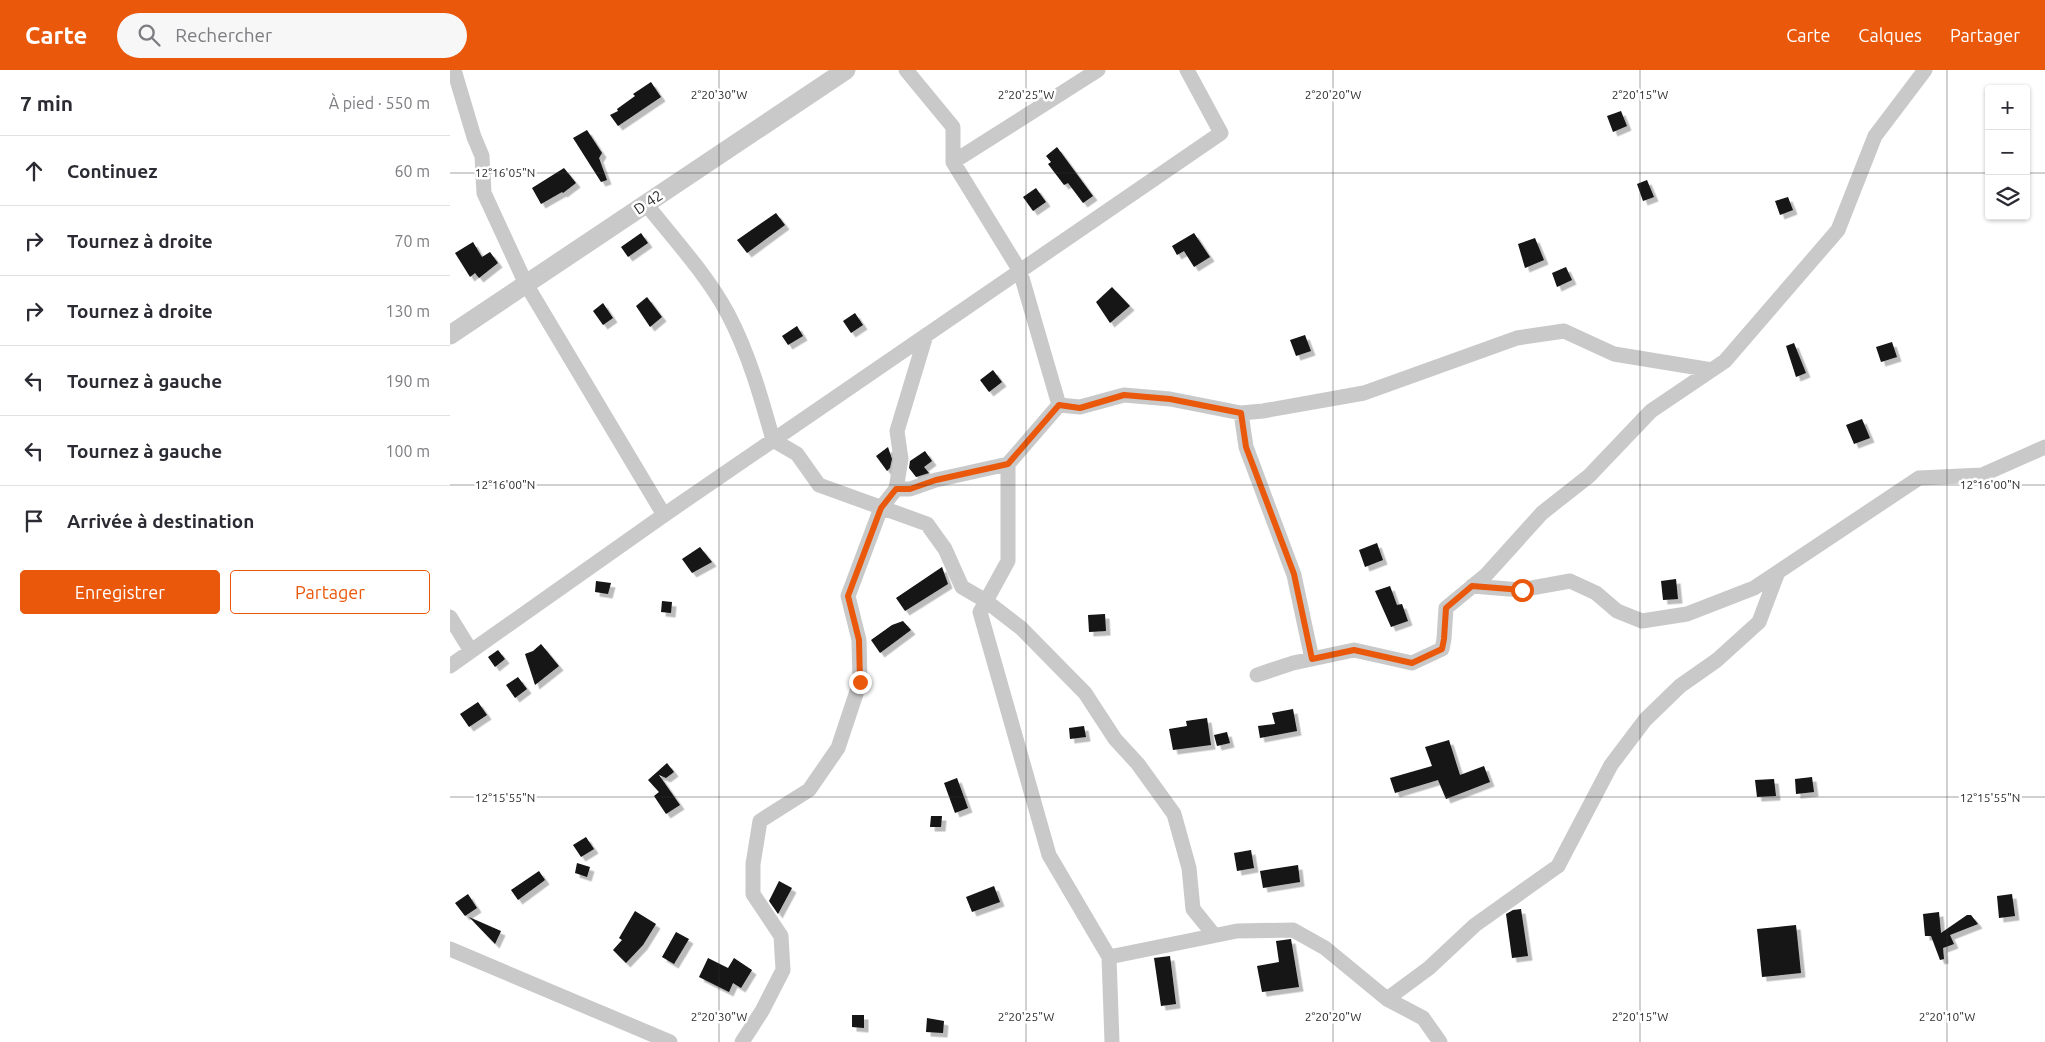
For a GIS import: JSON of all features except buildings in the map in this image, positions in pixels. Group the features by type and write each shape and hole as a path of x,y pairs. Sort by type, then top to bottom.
{"street":[{"path":"454,70 474,137 482,156 484,192 526,284 664,515"},
{"name":"D 42","path":"450,335 846,70"},
{"path":"906,70 953,127 953,162 1020,271 1059,405"},
{"path":"953,162 1098,70"},
{"path":"450,666 664,515 1220,133 1187,70"},
{"path":"1257,675 1293,663 1354,650 1412,663 1442,649 1446,608 1486,575 1542,513 1589,476 1652,411 1725,361 1838,230 1875,136 1925,70"},
{"path":"646,204 728,314 756,378 773,440 797,454 819,485 927,524 945,549 962,587 986,601 1021,628 1085,693 1115,739 1138,764 1174,814 1189,868 1193,909 1214,935"},
{"path":"1059,405 1080,408 1124,395 1170,399 1241,413 1364,393 1517,338 1564,331 1614,354 1712,370"},
{"path":"742,1042 762,1011 783,970 781,936 753,894 753,864 760,821 809,790 838,748 860,682 859,640 848,596 881,508 896,489 901,459 897,431 926,335"},
{"path":"896,489 910,489 936,480 1008,464 1059,405"},
{"path":"1241,413 1246,447 1294,574 1312,659"},
{"path":"1472,586 1522,590 1570,581 1596,593 1617,611 1642,621 1687,614 1754,588 1918,478 1982,475 2045,447"},
{"path":"1008,464 1008,561 980,612 1049,855 1109,957 1112,1042"},
{"path":"1388,998 1429,968 1475,926 1558,866 1611,765 1645,720 1680,686 1717,660 1759,622 1778,572"},
{"path":"450,617 471,651"},
{"path":"1109,957 1237,931 1293,930 1325,948 1388,998 1424,1018 1440,1042"},
{"path":"450,949 670,1042"}],"route":[{"path":"860,682 859,640 848,596 881,508 896,489 910,489 936,480 1008,464 1059,405 1080,408 1124,395 1170,399 1241,413 1246,447 1294,574 1312,659 1354,650 1387,659 1412,663 1442,649 1446,608 1472,586 1522,590"}]}
